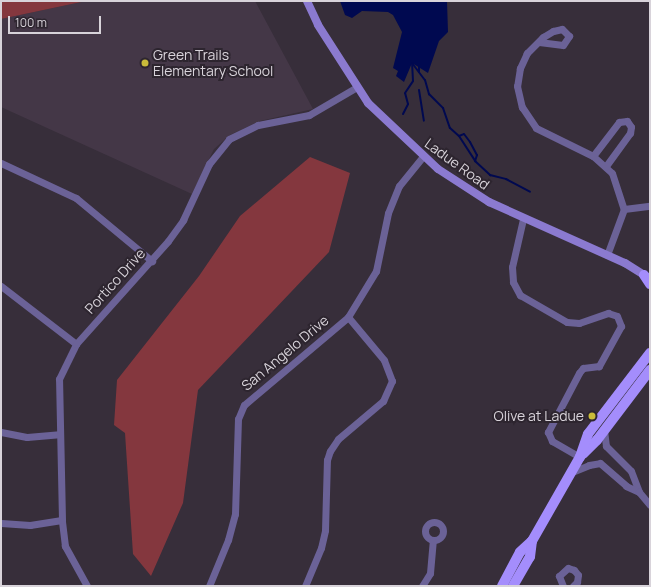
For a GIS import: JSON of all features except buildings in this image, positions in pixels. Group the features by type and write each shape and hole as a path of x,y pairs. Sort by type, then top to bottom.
{"main road":[{"name":"Ladue Road","path":"307,1 318,25 368,103 423,156 452,180 523,219 607,255 647,277"},
{"path":"647,277 650,284"},
{"path":"580,457 588,434 650,353"},
{"path":"502,586 520,552 532,541 580,457 604,430 650,370"},
{"path":"513,586 530,557 532,541"}],"street":[{"path":"539,42 527,53 520,68 517,86 526,116 544,133 593,156 606,166 617,182 624,209 607,255"},
{"name":"Portico Drive","path":"88,586 66,546 62,520 59,379 76,344 152,261 183,220 209,164 229,139 258,125 309,115 357,87"},
{"path":"593,156 619,122 628,121 631,127 630,133 606,166"},
{"name":"San Angelo Drive","path":"208,586 228,540 235,514 238,419 244,405 348,317 376,272 388,213 399,186 423,156"},
{"path":"1,163 76,198 152,261"},
{"path":"624,209 650,206"},
{"path":"523,219 512,267 513,282 520,295 567,322 579,323 608,313 617,316 621,326 599,366 583,368 579,373 548,432 552,441 580,457"},
{"path":"1,286 76,344"},
{"path":"305,586 321,548 325,530 327,464 330,451 338,439 383,401 392,381 384,360 348,317"},
{"path":"604,430 606,446 631,471 639,492 650,505"},
{"path":"1,432 27,437 60,434"},
{"path":"570,473 589,465 600,464 626,486 639,492"},
{"path":"1,523 30,525 62,520"},
{"path":"422,586 430,573 433,541"},
{"path":"563,586 559,576 562,570 568,568 576,572 578,578 576,585"}],"shaded area":[{"path":"1,1 86,1 1,19"},
{"name":"Green Trails Elementary School","path":"86,1 255,1 313,109 260,121 230,135 214,149 192,194 1,107 1,19"},
{"path":"340,1 447,1 448,32 439,41 428,73 412,63 404,82 396,76 398,71 393,68 402,32 393,15 388,12 362,11 352,18 345,15"},
{"path":"310,157 350,173 329,252 198,390 183,503 151,576 133,554 125,433 114,425 117,380 199,276 240,216"}],"waterway":[{"path":"412,63 425,80 429,94 443,108 450,128 459,136 464,134 470,142 477,155 475,161 490,175 506,179 530,192"},
{"path":"403,114 408,104 405,93 413,81 412,64"},
{"path":"419,67 419,72"},
{"path":"419,90 424,121"},
{"path":"459,136 475,161"}],"place":[{"name":"Green Trails Elementary School","path":"145,63"},
{"name":"Olive at Ladue","path":"592,416"}]}
